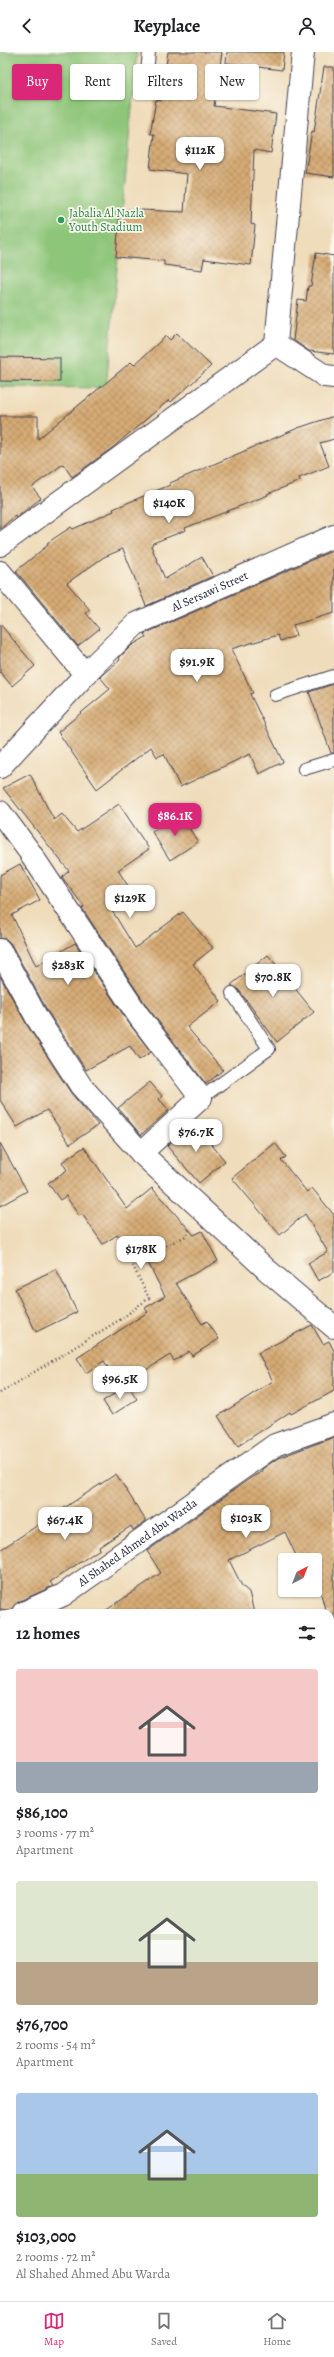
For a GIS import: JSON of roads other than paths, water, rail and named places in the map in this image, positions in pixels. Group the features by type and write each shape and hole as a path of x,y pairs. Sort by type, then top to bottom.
{"street":[{"path":"0,545 276,344 303,52"},
{"path":"276,344 325,376 334,377"},
{"name":"Al Sersawi Street","path":"0,767 90,669 136,624 334,536"},
{"path":"0,572 90,669"},
{"path":"0,812 29,851 138,1015 201,1098 141,1153"},
{"path":"0,950 37,1018 81,1086 141,1153 266,1270 334,1327"},
{"name":"Al Shahed Ahmed Abu Warda","path":"32,1609 63,1595 275,1445 334,1424"}],"lane":[{"path":"148,64 149,52"},
{"path":"275,695 334,676"},
{"path":"304,769 334,760"},
{"path":"201,1098 269,1049 232,993"}],"place":[{"name":"Jabalia Al Nazla Youth Stadium","path":"61,220"}]}
